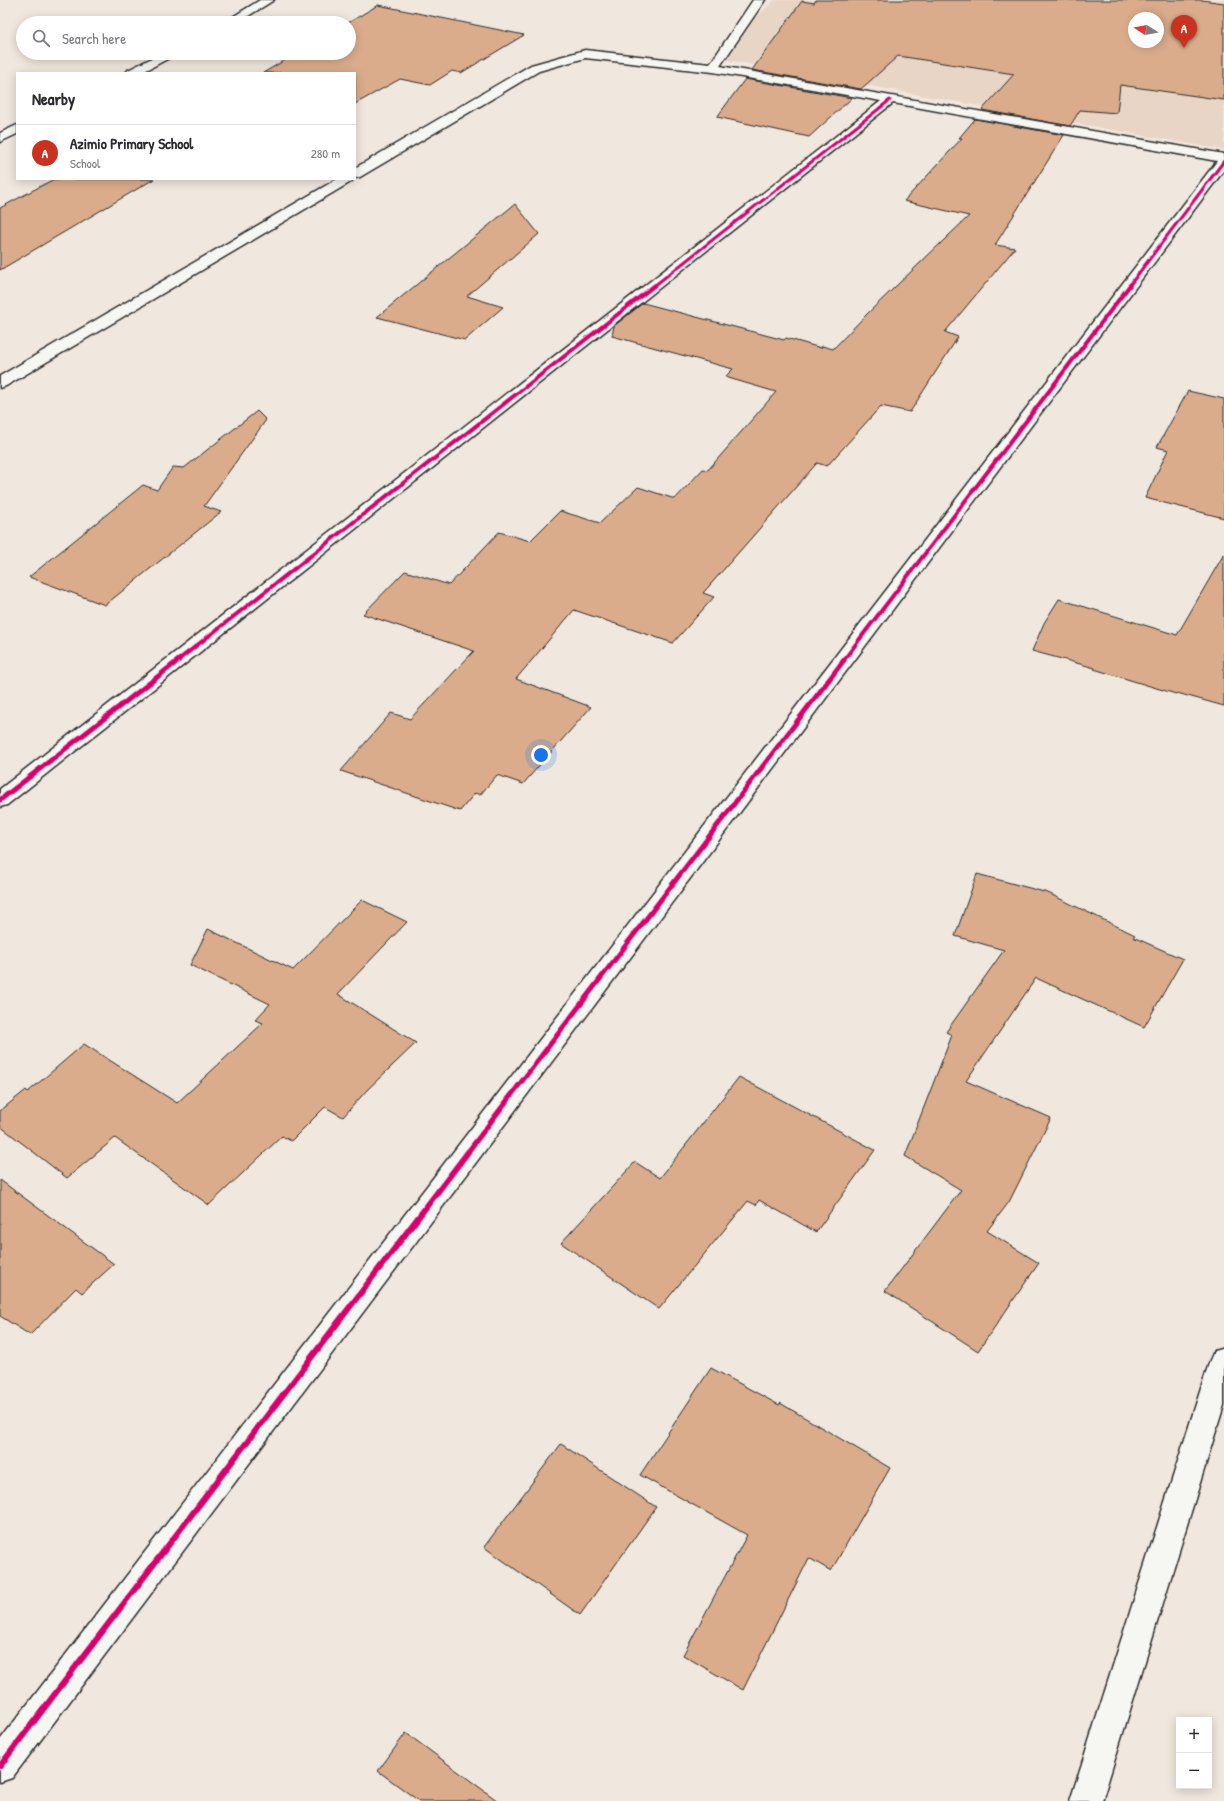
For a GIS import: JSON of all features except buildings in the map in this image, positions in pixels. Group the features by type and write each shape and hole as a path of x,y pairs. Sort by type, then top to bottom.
{"street":[{"path":"241,16 268,0"},
{"path":"713,68 759,0"},
{"path":"0,1766 1224,160 713,68 585,54 535,68 356,173"},
{"path":"134,72 157,60"},
{"path":"0,800 890,100"},
{"path":"0,138 16,130"},
{"path":"0,383 344,180"},
{"path":"1086,1801 1224,1360"}],"shaded area":[{"path":"775,0 1224,0 1224,150 710,57"}],"cycle path":[{"path":"0,800 890,100"},
{"path":"0,1766 1224,161"}],"place":[{"name":"Azimio Primary School","path":"1184,48"}]}
